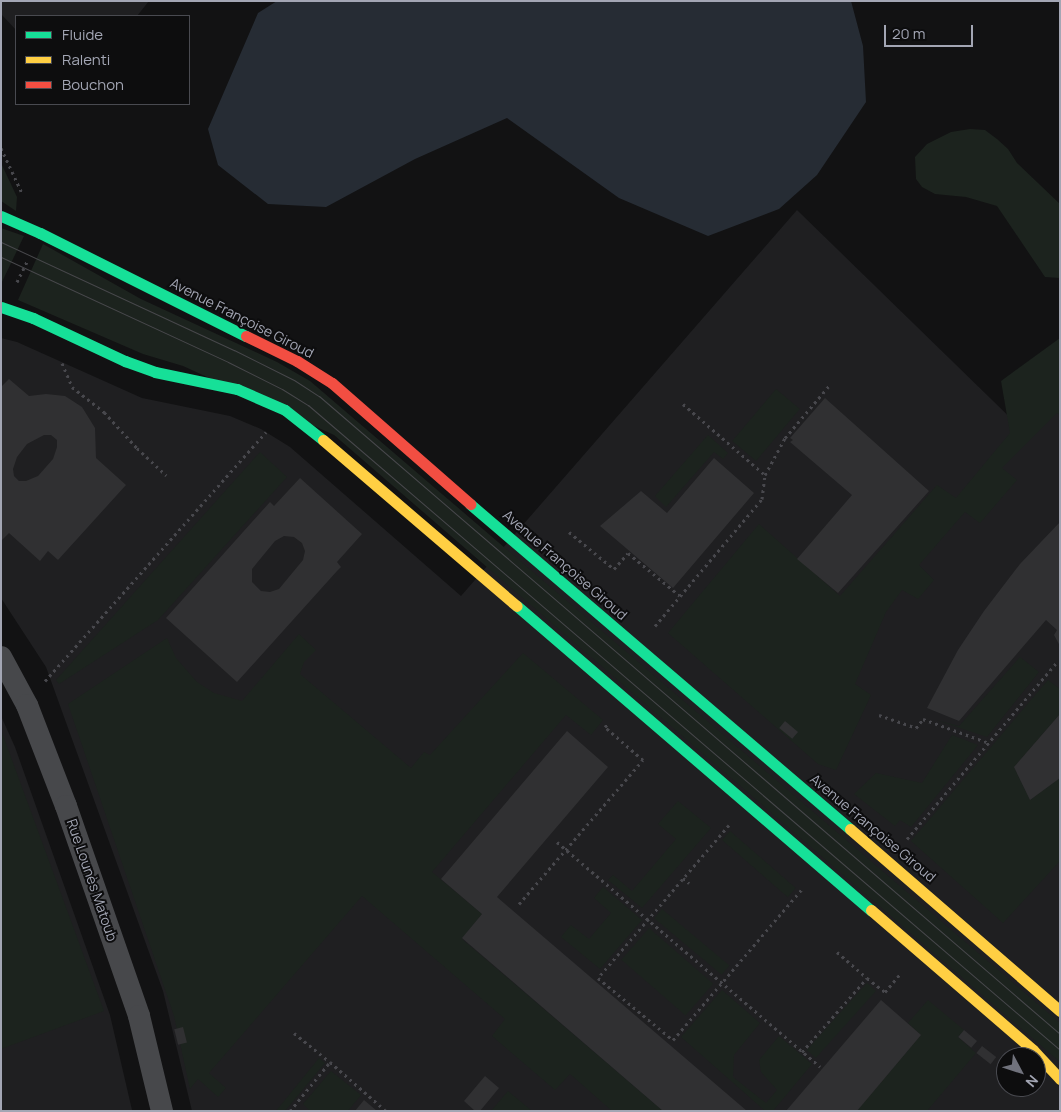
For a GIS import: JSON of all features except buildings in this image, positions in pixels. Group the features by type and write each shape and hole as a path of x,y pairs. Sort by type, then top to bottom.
{"street":[{"name":"Avenue Françoise Giroud","path":"1,216 40,233 288,357 332,383 531,557 933,899 1060,1011"},
{"path":"1,307 33,318 125,361 147,369 237,389 285,410 307,426 1033,1050 1060,1079"},
{"name":"Rue Lounès Matoub","path":"1,657 27,705 66,806 139,1016 162,1111"}],"path":[{"path":"1,148 23,195"},
{"path":"68,363 60,360 72,387 104,412 137,448 166,474"},
{"path":"653,628 762,499 765,475 785,438 829,386"},
{"path":"683,404 765,475"},
{"path":"262,426 274,433"},
{"path":"44,681 268,429"},
{"path":"570,532 614,569 628,553 680,596"},
{"path":"903,843 1057,662"},
{"path":"519,904 643,760 605,727 611,720 604,714"},
{"path":"879,715 916,728 923,719 989,743"},
{"path":"738,829 731,823 598,978 672,1040 804,886"},
{"path":"558,842 820,1066"},
{"path":"683,878 689,882"},
{"path":"797,880 812,893"},
{"path":"837,952 885,992 903,972 898,967"},
{"path":"802,1052 867,978"},
{"path":"294,1033 386,1111"},
{"path":"290,1111 330,1062"}],"shaded area":[{"path":"1,1 149,1 138,15 15,15 15,29 1,14"},
{"path":"277,1 851,1 863,46 866,102 817,175 779,209 708,236 619,198 507,118 415,159 326,207 268,204 218,165 208,129 258,13"},
{"path":"970,129 985,130 997,139 1008,149 1017,163 1060,204 1060,278 1045,277 997,206 966,197 935,194 922,187 916,179 915,157 927,144 951,132"},
{"path":"1,163 17,197 16,211 1,201"},
{"path":"797,210 1026,433 1060,396 1060,1111 192,1111 163,991 46,667 1,598 1,338 17,342 142,398 230,416 261,429 290,447 461,596"},
{"path":"1,228 24,236 1,284"},
{"path":"43,244 141,299 277,362 310,381 1060,1023 1060,1062 1046,1050 1046,1047 1043,1047 334,435 183,366 143,354 18,300"},
{"path":"1060,338 1060,415 1057,413 1002,468 1017,480 980,523 965,512 919,565 934,580 918,599 902,590 886,612 855,684 871,695 836,770 818,764 668,633 759,524 840,596 937,485 956,498 1010,433 1001,381"},
{"path":"776,389 800,409 756,461 732,441"},
{"path":"708,435 728,453 723,459 714,452 666,507 655,496"},
{"path":"260,452 287,477 158,620 59,684 56,680"},
{"path":"299,634 316,650 304,662 300,674 411,768 424,752 430,755 523,653 603,720 591,735 566,715 432,872 482,914 462,939 663,1111 612,1111 570,1074 555,1090 492,1036 505,1019 362,896 209,1073 226,1088 218,1097 198,1079 190,1089 174,1016 68,704 167,638 176,658 197,682 214,693 242,701"},
{"path":"1020,657 1039,672 987,737 936,720 959,726"},
{"path":"1048,680 1060,689 1060,714 1014,767 1030,800 1060,778 1060,861 1003,923 911,841"},
{"path":"1,716 15,747 110,1015 132,1110 1,1111"},
{"path":"1,730 104,1011 1,1049"},
{"path":"952,735 978,745 911,827 900,820 895,826 854,794 876,773 922,783"},
{"path":"678,801 711,828 642,908 608,880 613,875 632,891 676,839 658,824"},
{"path":"730,831 796,888 788,897 722,840"},
{"path":"603,887 642,920 600,969 561,937 571,925 589,939 611,913 594,898"},
{"path":"662,909 729,966 722,975 654,918"},
{"path":"649,928 713,984 686,1015 621,960"},
{"path":"867,983 876,991 816,1058 807,1050"},
{"path":"722,990 760,1023 734,1055 733,1077 766,1103 777,1090 761,1072 759,1060 779,1036 812,1064 773,1111 765,1111 681,1037"},
{"path":"928,1000 964,1030 958,1037 976,1053 927,1111 857,1111 921,1035 908,1023"},
{"path":"319,1058 325,1063 285,1111 276,1111"},
{"path":"331,1071 361,1095 348,1111 310,1111 303,1104"},
{"path":"508,1091 532,1111 491,1111"}],"tram line":[{"path":"1,242 234,350 294,380 319,396 1060,1034"},
{"path":"1,257 228,362 282,389 308,405 1060,1050"}],"traffic: fast":[{"path":"1,216 40,233 246,336"},
{"path":"1,307 33,318 125,361 155,372 237,389 285,410 323,440"},
{"path":"470,504 850,829"},
{"path":"517,606 871,910"}],"traffic: slow":[{"path":"323,440 517,606"},
{"path":"850,829 1060,1011"},
{"path":"871,910 1033,1050 1060,1079"}],"traffic: jam":[{"path":"246,336 297,361 332,383 470,504"}]}
